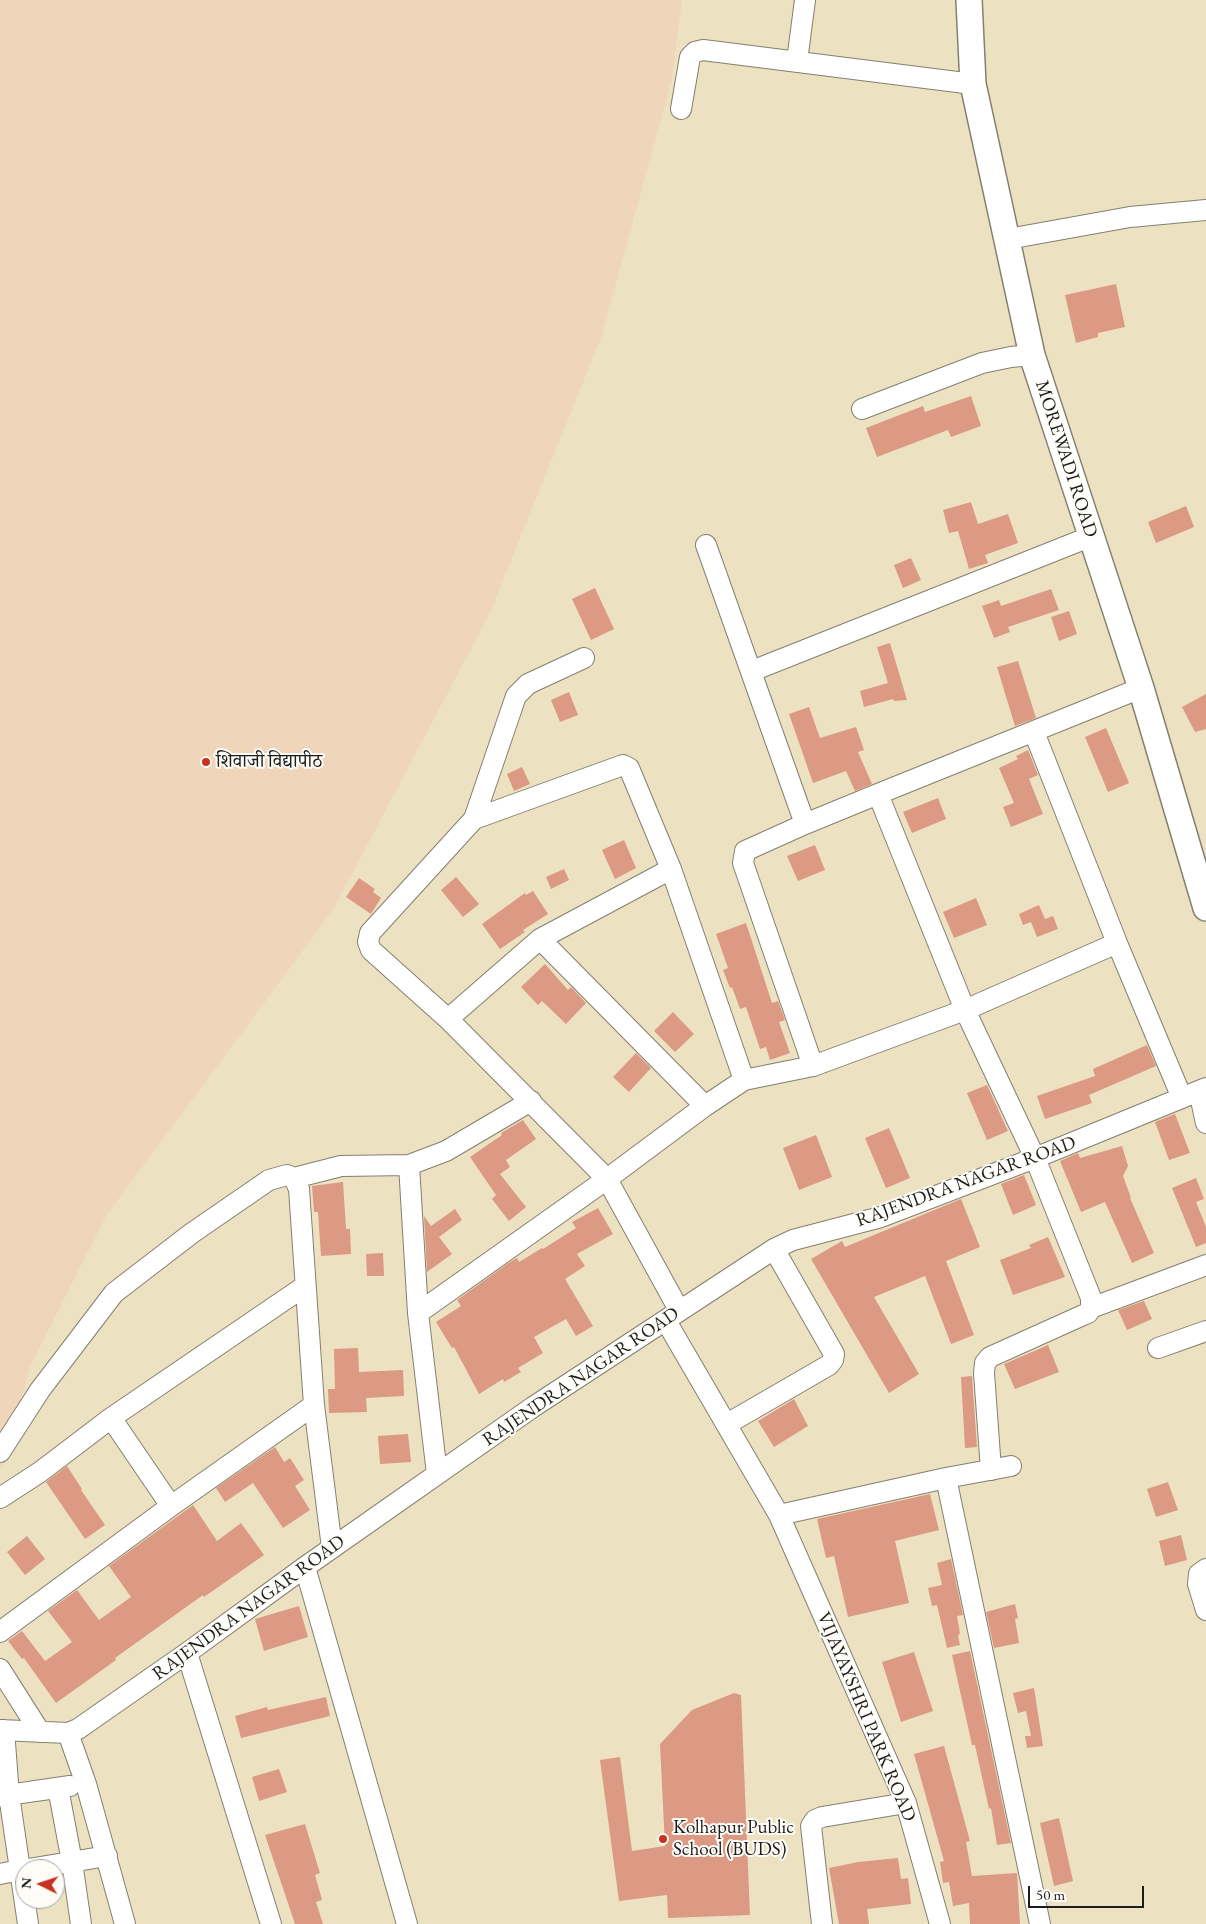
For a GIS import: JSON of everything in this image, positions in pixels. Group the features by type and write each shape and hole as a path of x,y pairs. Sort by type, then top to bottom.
{"main road":[{"name":"MOREWADI ROAD","path":"969,0 973,84 1032,355 1141,688 1206,908"}],"street":[{"path":"797,61 805,0"},
{"path":"681,109 690,57 695,52 703,50 973,84"},
{"path":"1008,239 1130,217 1206,210"},
{"path":"862,408 982,363 1032,355"},
{"path":"752,671 1092,536"},
{"path":"706,545 805,824"},
{"path":"474,819 516,696 528,684 584,658"},
{"path":"813,1066 744,862 745,852 805,824 1141,688"},
{"path":"1034,732 1117,943 1196,1092 1206,1123"},
{"path":"474,819 623,765 629,768 671,869 744,1080"},
{"path":"878,794 965,1010 1035,1158 1091,1298 1091,1308 1088,1313 990,1357 985,1363 984,1373 991,1470"},
{"name":"VIJAYAYSHRI PARK ROAD","path":"474,819 370,933 368,942 371,950 448,1019 532,1101 607,1179 672,1316 727,1424 779,1515 906,1803 940,1924"},
{"path":"448,1019 540,939 671,869"},
{"path":"540,939 705,1106"},
{"path":"418,1312 744,1080 813,1066 965,1010 1117,943"},
{"name":"RAJENDRA NAGAR ROAD","path":"2,1730 68,1732 78,1729 534,1407 774,1249 793,1240 881,1217 1035,1158 1196,1092"},
{"path":"0,1452 40,1390 114,1293 192,1233 269,1180 287,1175 294,1178 341,1166 409,1165 446,1150 532,1101"},
{"path":"409,1165 418,1312 437,1474"},
{"path":"294,1178 299,1189 314,1405 332,1548"},
{"path":"727,1424 828,1365 833,1360 834,1354 774,1249"},
{"path":"1091,1308 1206,1265"},
{"path":"0,1498 40,1472 111,1418 305,1286"},
{"path":"1158,1348 1206,1331"},
{"path":"0,1632 171,1506 314,1405"},
{"path":"111,1418 171,1506"},
{"path":"779,1515 946,1478 1011,1466"},
{"path":"946,1478 1040,1924"},
{"path":"305,1567 407,1924"},
{"path":"1206,1569 1199,1574 1198,1584 1206,1610"},
{"path":"188,1653 271,1924"},
{"path":"0,1669 40,1732"},
{"path":"2,1730 5,1796 21,1859"},
{"path":"68,1732 86,1784 125,1924"},
{"path":"5,1796 86,1784"},
{"path":"58,1788 81,1924"},
{"path":"822,1924 811,1826 815,1820 822,1816 906,1803"},
{"path":"65,1863 107,1856"},
{"path":"0,1874 15,1872"},
{"path":"27,1909 28,1924"}],"shaded area":[{"name":"शिवाजी विद्यापीठ","path":"0,0 682,0 672,79 601,338 489,615 333,910 106,1216 31,1365 0,1472"}],"building":[{"path":"1116,284 1125,327 1098,333 1098,337 1076,343 1065,295"},
{"path":"971,396 981,426 951,437 948,430 877,457 866,428 923,406 925,412"},
{"path":"971,502 978,524 1008,514 1018,543 985,555 988,563 969,569 958,531 949,533 943,510"},
{"path":"1186,506 1194,527 1156,543 1148,522"},
{"path":"911,558 921,580 903,588 894,565"},
{"path":"595,588 614,629 591,640 572,599"},
{"path":"1051,589 1059,610 1008,627 1010,632 994,638 982,606 999,600 1001,606"},
{"path":"1069,611 1077,634 1059,641 1051,617"},
{"path":"890,643 907,700 894,701 893,699 864,707 860,691 888,683 877,647"},
{"path":"1018,661 1036,718 1015,726 997,667"},
{"path":"569,692 578,715 560,722 551,700"},
{"path":"1206,694 1206,729 1195,732 1182,707"},
{"path":"809,707 820,738 856,727 864,750 858,752 872,784 855,791 846,771 813,783 789,714"},
{"path":"1106,728 1129,783 1108,792 1085,737"},
{"path":"1028,750 1038,775 1029,779 1043,814 1011,827 1003,807 1014,803 999,768 1018,759 1016,756"},
{"path":"522,767 530,784 514,791 507,774"},
{"path":"938,798 946,819 912,833 903,812"},
{"path":"624,840 636,868 615,879 602,850"},
{"path":"815,845 825,870 798,881 787,856"},
{"path":"564,869 569,880 551,889 546,877"},
{"path":"456,877 479,904 463,917 441,890"},
{"path":"359,878 375,889 373,892 381,898 371,914 346,897"},
{"path":"533,891 548,914 523,930 525,932 500,949 482,924 525,893 526,895"},
{"path":"976,898 987,925 954,938 943,912"},
{"path":"1039,905 1045,919 1053,916 1058,929 1037,937 1031,922 1023,925 1019,914"},
{"path":"746,923 772,1003 778,1001 785,1020 779,1022 790,1053 770,1060 766,1047 760,1049 746,1007 740,1009 732,987 730,988 723,970 728,968 716,934"},
{"path":"545,964 568,990 571,987 586,1003 566,1024 542,1001 538,1005 521,987"},
{"path":"673,1012 694,1034 675,1052 654,1031"},
{"path":"1147,1045 1156,1066 1089,1095 1092,1103 1045,1119 1037,1096 1095,1076 1093,1069"},
{"path":"636,1053 651,1068 629,1092 613,1077"},
{"path":"987,1085 1008,1131 987,1140 967,1093"},
{"path":"1175,1114 1190,1153 1169,1160 1155,1122"},
{"path":"523,1120 536,1139 506,1160 510,1167 500,1174 526,1207 509,1221 492,1199 496,1195 470,1157 502,1135 501,1133"},
{"path":"889,1128 910,1178 886,1188 865,1138"},
{"path":"816,1135 832,1177 799,1190 783,1148"},
{"path":"1122,1146 1128,1166 1123,1176 1130,1198 1154,1253 1132,1263 1105,1202 1081,1212 1060,1161 1078,1153 1080,1158"},
{"path":"1024,1175 1036,1205 1013,1215 1001,1184"},
{"path":"1196,1178 1204,1199 1196,1202 1206,1227 1206,1243 1196,1247 1172,1188"},
{"path":"343,1182 346,1229 350,1229 351,1254 321,1256 318,1212 314,1212 312,1186"},
{"path":"961,1199 980,1247 946,1261 974,1335 951,1344 925,1276 874,1297 919,1374 889,1393 811,1259 842,1241 845,1247"},
{"path":"598,1208 613,1234 577,1254 585,1266 565,1279 593,1326 576,1336 566,1319 534,1337 543,1353 518,1368 521,1372 504,1382 503,1379 479,1394 454,1347 452,1348 436,1322 461,1306 457,1300 507,1264 517,1258 519,1262 543,1249 576,1228 572,1222"},
{"path":"455,1209 462,1220 439,1237 452,1254 427,1272 424,1216 431,1226"},
{"path":"1048,1237 1065,1277 1013,1295 1000,1260 1031,1248 1029,1245"},
{"path":"383,1253 384,1276 367,1276 366,1254"},
{"path":"1144,1301 1152,1319 1127,1330 1118,1310"},
{"path":"1048,1345 1059,1372 1015,1389 1004,1364"},
{"path":"358,1348 359,1372 403,1370 404,1396 366,1398 367,1412 329,1413 328,1389 335,1389 334,1349"},
{"path":"972,1376 977,1447 965,1448 961,1377"},
{"path":"794,1399 808,1426 774,1447 758,1421"},
{"path":"408,1434 411,1462 380,1464 378,1436"},
{"path":"275,1447 284,1462 290,1458 304,1480 295,1486 310,1510 283,1528 253,1483 225,1502 216,1488"},
{"path":"67,1466 105,1525 85,1539 46,1482"},
{"path":"1168,1482 1178,1510 1156,1517 1147,1489"},
{"path":"930,1494 939,1530 895,1541 909,1603 848,1617 834,1556 826,1558 817,1519"},
{"path":"193,1505 217,1541 241,1523 264,1555 204,1597 203,1595 56,1703 24,1658 22,1659 8,1641 22,1631 45,1661 72,1642 48,1611 77,1590 99,1620 131,1597 109,1566"},
{"path":"1181,1535 1187,1560 1165,1566 1159,1541"},
{"path":"27,1536 45,1559 25,1575 7,1552"},
{"path":"951,1559 963,1615 957,1616 960,1645 947,1648 937,1605 932,1606 928,1588 942,1585 937,1563"},
{"path":"1015,1604 1018,1618 1015,1619 1019,1643 994,1648 986,1612"},
{"path":"299,1606 308,1637 264,1651 255,1619"},
{"path":"970,1651 1011,1843 997,1845 991,1808 989,1809 975,1745 972,1745 952,1655"},
{"path":"914,1652 933,1711 901,1722 882,1662"},
{"path":"1034,1688 1043,1746 1027,1748 1025,1736 1031,1736 1026,1711 1018,1713 1013,1693"},
{"path":"734,1693 741,1695 750,1915 668,1918 667,1895 619,1901 600,1760 620,1757 632,1851 665,1846 660,1744 692,1710"},
{"path":"326,1697 330,1716 241,1738 235,1716 267,1707 268,1710"},
{"path":"944,1746 970,1841 966,1842 972,1876 1017,1873 1020,1924 970,1924 969,1903 953,1906 949,1882 943,1883 940,1862 944,1861 914,1754"},
{"path":"279,1769 287,1792 259,1801 252,1777"},
{"path":"1059,1818 1073,1881 1054,1886 1040,1823"},
{"path":"305,1824 320,1873 315,1875 322,1900 316,1902 323,1924 295,1924 265,1835"},
{"path":"898,1858 901,1879 908,1878 911,1904 867,1909 869,1924 839,1924 829,1868 858,1862"}],"place":[{"name":"शिवाजी विद्यापीठ","path":"206,762"},
{"name":"Kolhapur Public School (BUDS)","path":"663,1839"}]}
